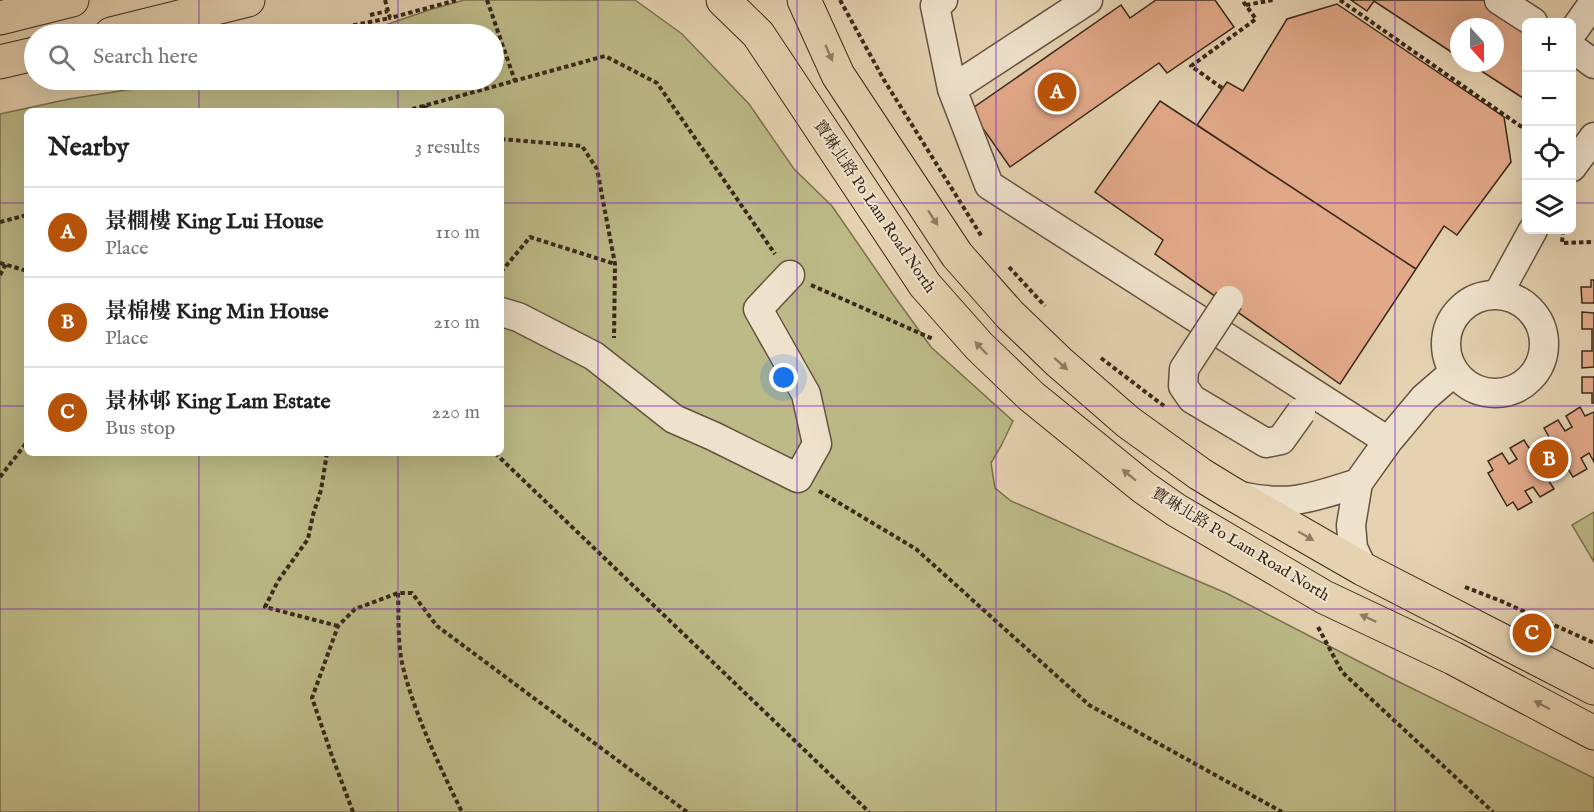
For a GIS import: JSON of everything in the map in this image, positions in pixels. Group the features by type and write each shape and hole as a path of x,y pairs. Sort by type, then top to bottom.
{"main road":[{"path":"0,18 72,0"},
{"path":"151,24 248,0"},
{"name":"寶琳北路 Po Lam Road North","path":"723,0 758,34 925,285 979,346 1031,396 1143,487 1176,510 1324,597 1453,658 1594,732"},
{"path":"804,0 838,75 957,255 1010,315 1059,362 1128,422 1200,474 1231,493 1363,568 1594,688"},
{"path":"0,62 24,56"}],"lane":[{"path":"943,0 934,6 952,89 989,185 1307,403 1388,441"},
{"path":"952,89 1088,0"},
{"path":"1499,0 1527,18"},
{"path":"1576,27 1594,2"},
{"path":"1576,51 1594,64"},
{"path":"1576,162 1594,137"},
{"path":"1498,294 1531,234"},
{"path":"504,313 518,317 594,356 674,419 798,478 817,444 806,393 759,309 790,276"},
{"path":"1498,294 1518,300 1534,312 1543,330 1545,349 1538,368 1525,383 1507,392 1487,393 1469,386 1454,372 1446,352 1447,330 1458,311 1477,298 1498,294"},
{"path":"1229,300 1184,369 1183,386 1192,399 1266,443 1281,440 1307,403"},
{"path":"1363,568 1353,548 1351,525 1358,483 1388,441 1424,398 1454,372"},
{"path":"1231,493 1266,502 1306,500 1358,483"}],"path":[{"path":"385,0 390,18"},
{"path":"360,24 457,0"},
{"path":"487,0 495,24"},
{"path":"1222,88 1191,66 1256,20 1242,0"},
{"path":"1246,5 1273,0"},
{"path":"1340,0 1522,127"},
{"path":"370,15 388,10"},
{"path":"504,49 515,81"},
{"path":"504,84 606,56 657,83 790,276 937,341"},
{"path":"416,108 482,90"},
{"path":"504,139 582,146 597,169 615,264 613,371"},
{"path":"0,222 24,216"},
{"path":"1563,234 1562,243 1594,242"},
{"path":"504,268 530,237 615,264"},
{"path":"0,263 24,270"},
{"path":"0,275 6,264"},
{"path":"0,477 24,446"},
{"path":"327,456 321,490 308,539 278,581 265,607 338,626"},
{"path":"498,456 869,812"},
{"path":"798,478 916,549 1089,705 1282,812"},
{"path":"398,593 399,640 404,670 425,732 462,812"},
{"path":"353,812 312,698 338,626 355,609 398,593 412,593 437,626 687,812"},
{"path":"1317,624 1342,672 1493,812"}],"shaded area":[{"path":"464,0 635,0 682,34 749,104 794,169 832,206 931,347 1013,421 991,463 995,488 1011,501 1226,593 1393,679 1594,778 1594,812 0,812 0,114 24,109 24,456 504,456 504,108 28,108 126,90 504,90 504,24 388,24"},
{"path":"1594,512 1594,562 1572,525"}],"building":[{"path":"1156,0 1215,0 1234,27 1167,73 1159,63 1010,167 970,110 1121,5 1130,18"},
{"path":"1351,0 1494,0 1522,19 1522,97 1483,72 1504,72 1504,18 1450,18 1450,51 1374,1 1367,11"},
{"path":"1337,4 1504,117 1511,162 1457,235 1444,226 1416,269 1197,125 1227,82 1243,91 1287,19"},
{"path":"1160,101 1416,269 1340,384 1155,254 1163,240 1095,192"},
{"path":"1591,280 1594,280 1594,303 1582,303 1581,287 1591,287"},
{"path":"1582,312 1594,313 1594,367 1582,368 1582,351 1592,351 1592,329 1582,329"},
{"path":"1582,377 1594,377 1594,403 1592,403 1592,393 1582,393"},
{"path":"1580,407 1585,416 1594,412 1594,462 1589,453 1581,458 1587,469 1573,477 1568,469 1549,481 1554,489 1540,497 1533,487 1525,491 1532,502 1518,510 1513,502 1507,506 1488,473 1493,470 1488,461 1502,453 1509,464 1517,459 1510,448 1524,440 1529,448 1549,437 1544,428 1558,420 1565,431 1572,427 1566,416"}],"place":[{"name":"景櫚樓 King Lui House","path":"1057,92"},
{"name":"景棉樓 King Min House","path":"1549,459"},
{"name":"景林邨 King Lam Estate","path":"1532,633"}]}
